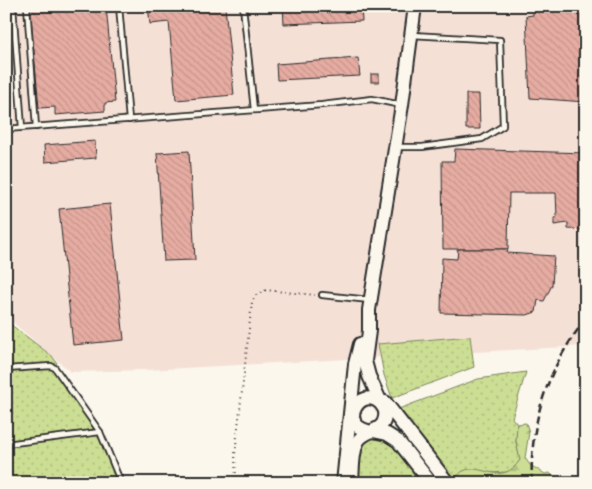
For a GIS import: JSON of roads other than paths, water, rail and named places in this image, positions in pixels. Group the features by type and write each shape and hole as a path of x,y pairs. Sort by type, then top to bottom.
{"main road":[{"path":"415,6 402,106 370,305 365,361 384,407 441,483"},
{"path":"343,483 362,329 370,305"},
{"path":"360,344 355,364 352,418 358,427 387,434 398,442 431,483"},
{"path":"373,384 380,396 448,483"},
{"path":"352,418 363,400 374,399 384,407 385,420 382,425 362,436 356,446 352,483"}],"lane":[{"path":"13,6 22,128"},
{"path":"27,6 36,127"},
{"path":"119,6 129,120"},
{"path":"243,6 254,110"},
{"path":"395,147 422,147 482,139 503,126 500,40 412,35"},
{"path":"6,128 129,120 372,99 402,106"},
{"path":"322,295 370,305"},
{"path":"6,369 51,366 55,368 100,432 121,483"},
{"path":"6,444 100,432"}],"railway":[{"path":"532,483 534,439 544,396 561,356 586,319"}]}
